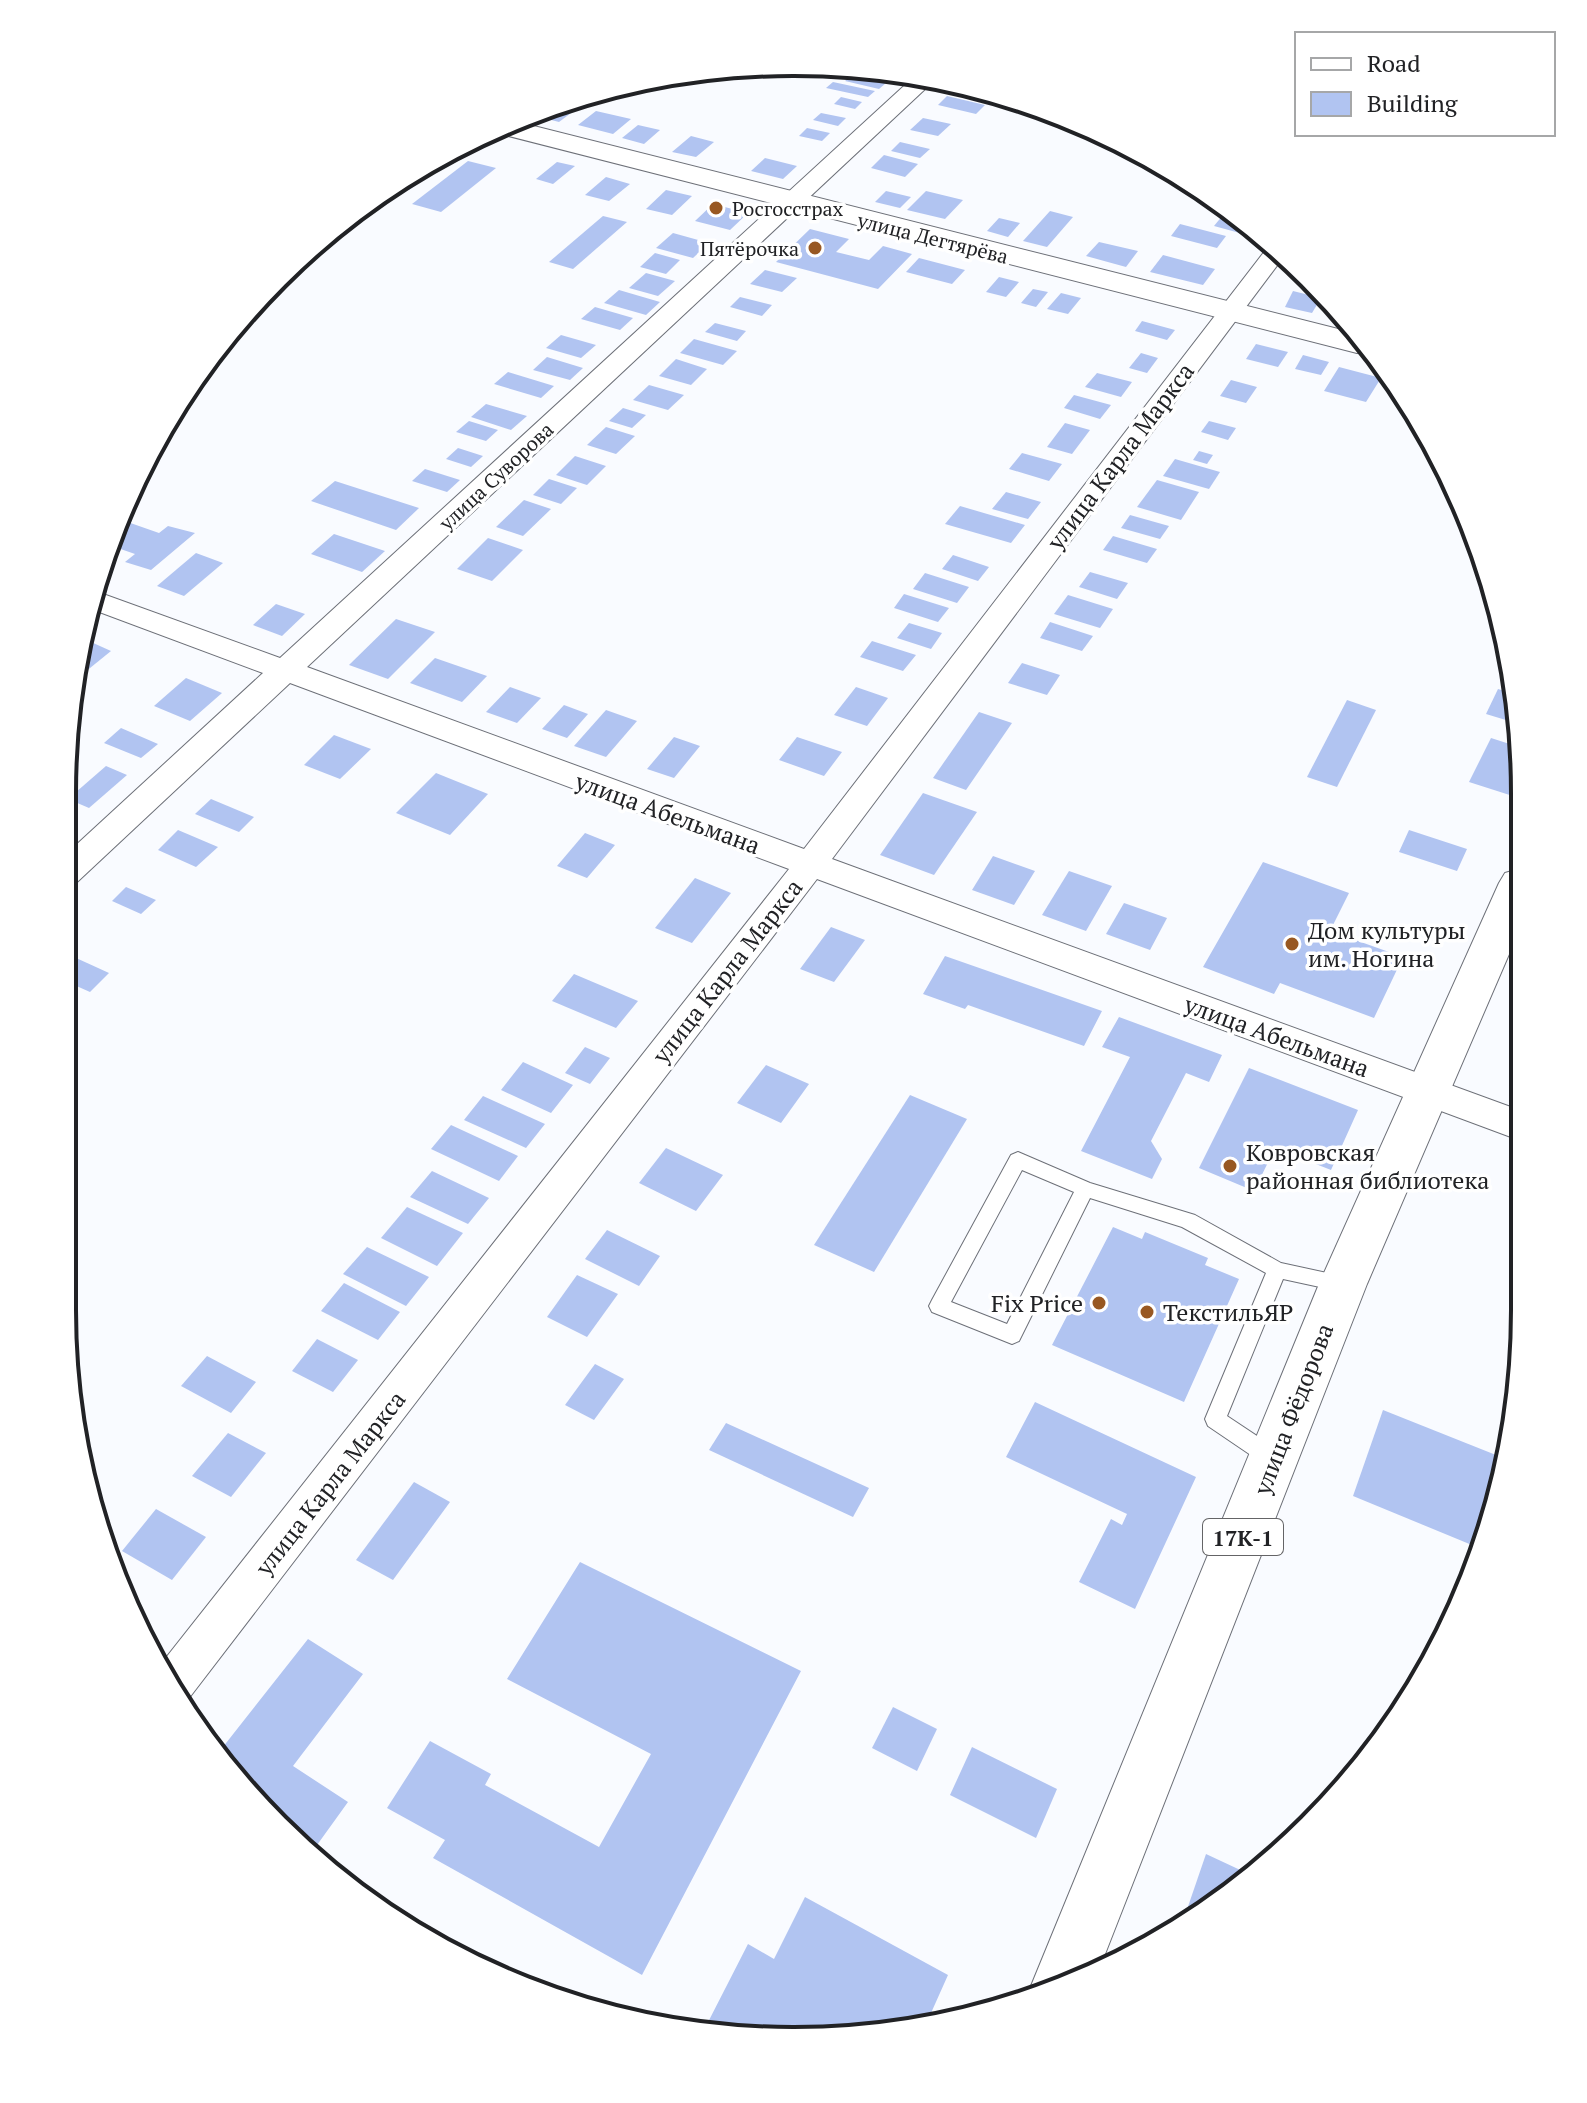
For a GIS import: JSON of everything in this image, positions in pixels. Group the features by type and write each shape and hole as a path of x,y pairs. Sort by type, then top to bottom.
{"main road":[{"name":"улица Дегтярёва","path":"520,131 1351,342"},
{"name":"улица Фёдорова","path":"1068,1972 1343,1284 1511,901"}],"street":[{"name":"улица Суворова","path":"76,864 915,87"},
{"name":"улица Карла Маркса","path":"178,1678 809,866 1271,257"},
{"name":"улица Абельмана","path":"102,603 809,866 1511,1122"}],"lane":[{"path":"1085,1189 1012,1335 939,1306 1018,1160 1085,1189 1188,1221 1277,1270 1343,1284"},
{"path":"1274,1459 1215,1419 1277,1270"}],"building":[{"path":"848,79 886,83 879,89 845,81"},
{"path":"833,82 875,91 868,97 826,88"},
{"path":"947,96 985,105 976,114 938,105"},
{"path":"841,97 862,102 855,109 834,104"},
{"path":"574,110 559,122 549,119"},
{"path":"596,111 631,119 613,134 578,125"},
{"path":"821,113 846,118 838,126 813,120"},
{"path":"923,118 951,124 938,136 910,130"},
{"path":"638,125 660,130 644,144 622,138"},
{"path":"807,128 830,133 822,141 799,136"},
{"path":"691,136 714,142 696,157 672,152"},
{"path":"900,142 930,149 920,158 891,151"},
{"path":"884,155 918,164 905,177 871,168"},
{"path":"765,158 797,166 783,179 751,171"},
{"path":"468,161 496,168 441,212 412,204"},
{"path":"557,162 575,166 553,184 536,179"},
{"path":"606,177 630,184 609,201 585,195"},
{"path":"666,190 692,196 672,215 646,209"},
{"path":"886,191 911,197 900,208 875,202"},
{"path":"926,191 963,200 945,219 907,210"},
{"path":"713,204 748,213 730,230 695,221"},
{"path":"1050,211 1073,217 1047,247 1023,241"},
{"path":"603,216 627,222 573,269 549,262"},
{"path":"999,218 1020,223 1008,237 987,231"},
{"path":"1221,218 1242,234 1214,226"},
{"path":"1180,224 1226,236 1217,248 1171,236"},
{"path":"810,229 849,239 836,252 869,260 883,246 912,254 878,289 776,262"},
{"path":"673,233 709,243 693,258 656,248"},
{"path":"1099,242 1138,251 1126,267 1086,256"},
{"path":"655,253 680,260 666,274 640,267"},
{"path":"1163,255 1215,269 1203,285 1150,272"},
{"path":"919,258 965,270 952,284 906,272"},
{"path":"765,270 797,278 782,292 750,284"},
{"path":"646,273 675,281 658,296 629,288"},
{"path":"999,277 1019,282 1006,297 986,292"},
{"path":"1033,289 1048,292 1036,307 1021,303"},
{"path":"619,290 660,302 646,315 604,303"},
{"path":"1293,291 1310,295 1318,304 1312,313 1285,307"},
{"path":"1061,293 1081,298 1068,314 1047,309"},
{"path":"740,297 772,305 762,316 730,307"},
{"path":"595,307 633,318 620,330 581,319"},
{"path":"1142,321 1175,330 1167,340 1135,331"},
{"path":"715,323 746,331 737,341 705,332"},
{"path":"561,335 596,345 581,358 546,348"},
{"path":"694,339 737,351 723,365 680,353"},
{"path":"1256,344 1288,352 1278,367 1246,359"},
{"path":"1141,353 1158,358 1147,373 1129,368"},
{"path":"1303,355 1329,362 1321,375 1295,369"},
{"path":"547,357 583,368 570,380 533,370"},
{"path":"676,359 707,369 691,385 659,376"},
{"path":"1339,367 1377,377 1380,380 1366,402 1324,391"},
{"path":"508,372 554,386 541,398 494,384"},
{"path":"1097,373 1132,382 1121,397 1085,387"},
{"path":"1231,380 1257,387 1246,403 1220,396"},
{"path":"649,385 684,395 668,410 633,400"},
{"path":"1074,395 1111,405 1100,419 1064,408"},
{"path":"486,404 527,416 511,430 471,417"},
{"path":"623,408 646,415 632,428 609,421"},
{"path":"469,421 498,430 486,441 456,432"},
{"path":"1209,421 1236,428 1228,440 1201,432"},
{"path":"1065,423 1090,430 1072,454 1047,447"},
{"path":"606,427 635,436 616,454 587,445"},
{"path":"458,448 483,456 471,467 446,459"},
{"path":"1199,451 1213,455 1207,464 1193,460"},
{"path":"1022,453 1062,464 1049,481 1009,469"},
{"path":"575,456 606,466 587,485 556,475"},
{"path":"1175,459 1220,472 1209,489 1163,476"},
{"path":"425,469 460,480 447,492 412,481"},
{"path":"549,479 577,488 561,504 533,495"},
{"path":"1157,480 1199,492 1181,520 1137,507"},
{"path":"335,481 419,508 396,530 311,501"},
{"path":"1006,492 1041,502 1028,519 992,509"},
{"path":"524,500 551,509 523,536 496,527"},
{"path":"960,506 1025,525 1011,543 945,524"},
{"path":"1130,515 1169,526 1160,539 1121,528"},
{"path":"130,523 159,533 168,526 195,533 151,570 125,562 135,554 120,549"},
{"path":"334,534 385,551 362,572 311,554"},
{"path":"1113,536 1157,549 1147,563 1103,550"},
{"path":"488,538 523,550 492,581 457,569"},
{"path":"196,553 223,563 184,596 157,586"},
{"path":"953,555 989,567 978,581 942,569"},
{"path":"1090,572 1128,583 1117,599 1079,587"},
{"path":"925,573 969,587 957,603 913,589"},
{"path":"904,594 949,608 938,622 894,608"},
{"path":"1068,595 1113,609 1100,628 1054,614"},
{"path":"276,604 305,614 282,636 253,625"},
{"path":"396,619 435,632 388,679 349,665"},
{"path":"1050,622 1093,636 1082,651 1040,638"},
{"path":"909,623 942,633 931,649 897,638"},
{"path":"872,641 916,655 903,671 860,657"},
{"path":"92,643 111,651 87,670"},
{"path":"435,658 487,676 462,702 410,683"},
{"path":"1022,663 1060,675 1047,695 1008,683"},
{"path":"186,678 222,693 190,721 154,706"},
{"path":"510,687 541,698 517,723 486,712"},
{"path":"856,687 888,698 867,726 834,715"},
{"path":"1498,689 1503,691 1507,720 1486,714"},
{"path":"1347,700 1376,710 1337,787 1307,777"},
{"path":"564,705 588,714 567,738 542,729"},
{"path":"606,710 637,721 606,757 574,746"},
{"path":"979,712 1012,723 966,790 933,778"},
{"path":"121,728 158,744 141,758 104,743"},
{"path":"334,735 371,749 340,779 304,765"},
{"path":"674,737 700,746 674,778 647,769"},
{"path":"797,737 842,752 824,776 779,760"},
{"path":"1491,738 1509,744 1511,795 1469,782"},
{"path":"106,766 127,775 89,808 76,802 76,792"},
{"path":"436,773 488,794 450,835 396,813"},
{"path":"923,793 977,812 934,875 880,855"},
{"path":"211,799 254,817 239,832 195,814"},
{"path":"178,830 218,847 196,867 158,850"},
{"path":"1409,830 1467,849 1457,871 1399,852"},
{"path":"585,833 615,845 587,878 557,866"},
{"path":"993,856 1035,871 1014,905 972,890"},
{"name":"Дом культуры им. Ногина","path":"1263,862 1349,893 1330,931 1403,957 1374,1018 1280,983 1274,994 1203,967"},
{"path":"1069,871 1112,886 1086,931 1042,915"},
{"path":"695,878 731,893 692,943 655,928"},
{"path":"126,887 156,900 141,914 112,901"},
{"path":"1124,903 1167,918 1150,950 1106,934"},
{"path":"831,927 865,940 834,982 800,969"},
{"path":"945,956 1102,1011 1084,1046 968,1005 965,1009 923,994"},
{"path":"76,958 109,973 90,992 76,986"},
{"path":"574,974 638,1001 616,1028 552,1001"},
{"path":"1119,1017 1222,1055 1209,1082 1186,1073 1151,1141 1162,1159 1152,1179 1081,1151 1130,1057 1102,1047"},
{"path":"585,1047 610,1058 590,1084 565,1073"},
{"path":"523,1062 573,1085 551,1113 501,1090"},
{"path":"766,1065 809,1084 781,1123 737,1103"},
{"path":"1249,1068 1358,1110 1331,1170 1275,1148 1254,1191 1199,1168"},
{"path":"910,1095 967,1119 874,1272 814,1245"},
{"path":"483,1096 545,1124 526,1148 464,1120"},
{"path":"451,1125 518,1156 499,1181 431,1149"},
{"path":"666,1148 723,1175 696,1211 639,1183"},
{"path":"432,1171 489,1198 468,1224 410,1197"},
{"path":"407,1207 463,1233 437,1266 381,1238"},
{"name":"ТекстильЯР","path":"1113,1227 1142,1239 1145,1232 1208,1258 1205,1265 1239,1279 1184,1402 1052,1345"},
{"path":"607,1230 660,1256 639,1286 585,1259"},
{"path":"367,1247 429,1277 406,1306 343,1274"},
{"path":"577,1275 618,1294 587,1337 547,1317"},
{"path":"344,1283 400,1312 378,1340 321,1311"},
{"path":"317,1339 358,1360 333,1392 292,1371"},
{"path":"207,1356 256,1382 231,1413 181,1386"},
{"path":"595,1364 624,1379 594,1420 565,1405"},
{"path":"1035,1402 1196,1477 1135,1609 1079,1582 1111,1519 1122,1525 1127,1514 1006,1457"},
{"path":"1383,1410 1496,1455 1471,1545 1353,1496"},
{"path":"726,1423 869,1488 853,1517 709,1450"},
{"path":"228,1433 266,1453 231,1497 192,1476"},
{"path":"414,1482 450,1502 393,1580 356,1560"},
{"path":"156,1509 206,1537 172,1580 122,1551"},
{"path":"580,1562 801,1671 642,1975 433,1858 445,1840 387,1808 430,1741 491,1774 485,1785 599,1847 651,1754 507,1679"},
{"path":"308,1639 363,1674 293,1766 348,1802 317,1846 254,1783 224,1746"},
{"path":"893,1707 937,1729 917,1771 872,1748"},
{"path":"972,1747 1057,1789 1036,1838 950,1795"},
{"path":"1206,1854 1241,1870 1230,1879 1187,1909"},
{"path":"805,1897 948,1975 931,2013 887,2021 794,2027 708,2022 748,1944 774,1959"}],"place":[{"name":"Росгосстрах","path":"716,208"},
{"name":"Пятёрочка","path":"815,248"},
{"name":"Дом культуры им. Ногина","path":"1292,944"},
{"name":"Ковровская районная библиотека","path":"1230,1166"},
{"name":"Fix Price","path":"1099,1303"},
{"name":"ТекстильЯР","path":"1147,1312"}]}
